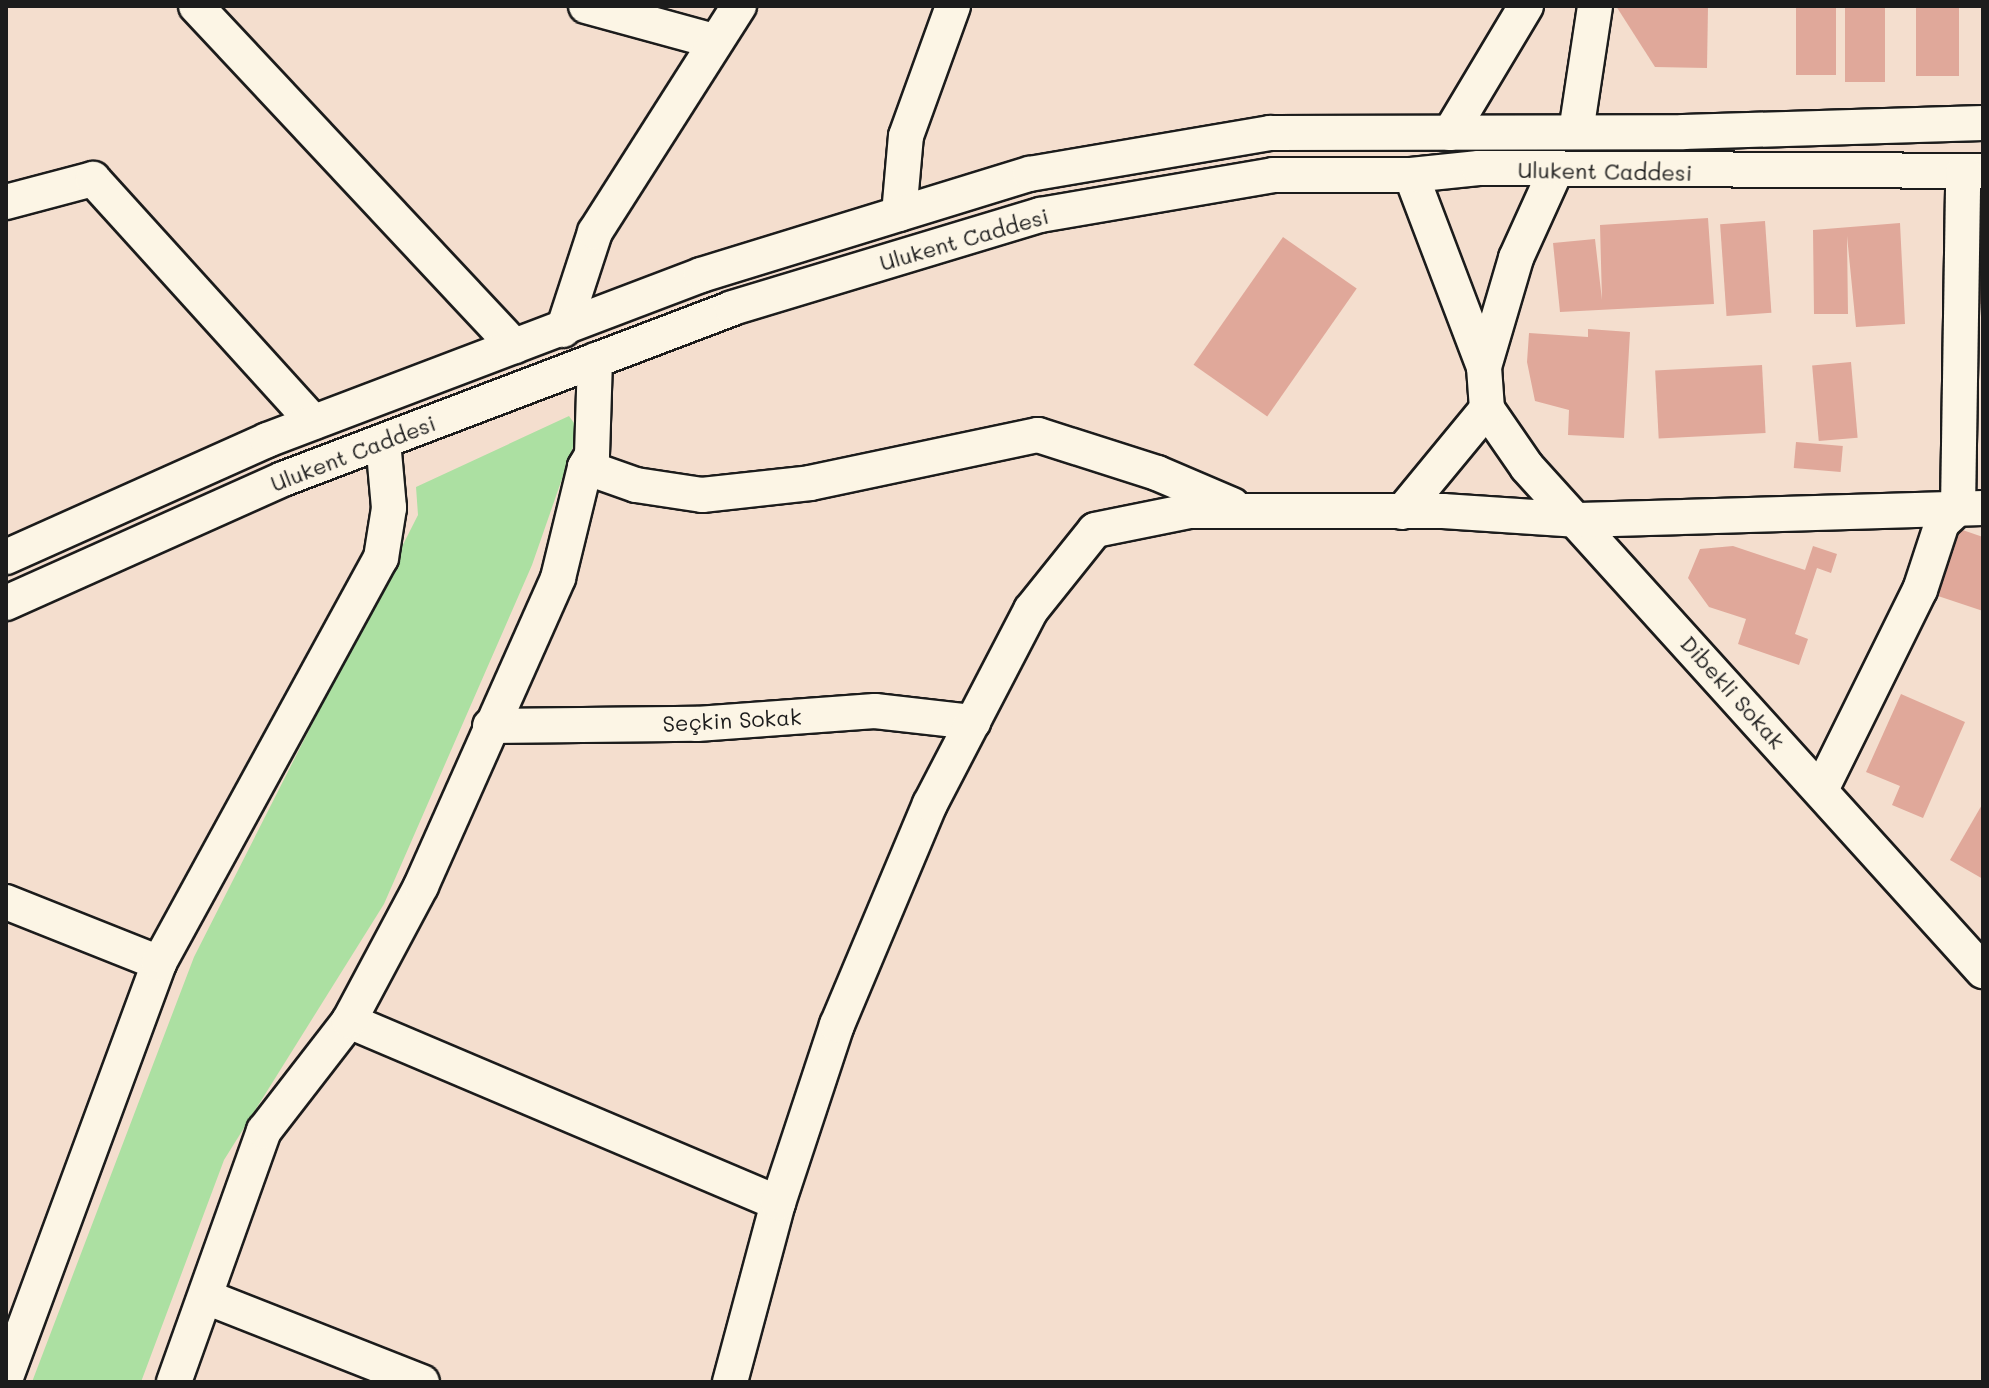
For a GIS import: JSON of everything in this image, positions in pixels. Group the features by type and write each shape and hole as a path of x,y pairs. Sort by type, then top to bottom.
{"street":[{"path":"196,6 514,346"},
{"path":"586,6 714,41"},
{"path":"563,330 595,232 739,6"},
{"path":"899,214 906,136 953,6"},
{"path":"1450,133 1526,6"},
{"path":"1576,132 1595,6"},
{"path":"6,557 313,422 718,269 1030,174 1270,133 1576,132 1983,123"},
{"name":"Ulukent Caddesi","path":"6,603 283,479 732,308 1040,215 1273,175 1411,175 1479,168 1555,172 1973,171"},
{"path":"1970,508 1973,171"},
{"path":"1484,367 1516,258 1555,172"},
{"path":"1402,512 1487,409 1484,367 1411,175"},
{"path":"6,202 93,179 313,422"},
{"path":"174,1382 264,1131 349,1021 421,886 558,578 585,467 592,455 595,360"},
{"name":"Dibekli Sokak","path":"1487,409 1527,467 1579,520 1983,971"},
{"path":"585,467 636,485 702,495 810,483 1038,435 1157,473 1247,511"},
{"path":"6,1377 159,963 381,558 389,508 383,441"},
{"path":"730,1382 778,1203 837,1025 930,804 1031,610 1095,530 1189,511 1402,512 1579,520 1970,508"},
{"path":"1821,790 1920,590 1942,523 1970,508"},
{"name":"Seçkin Sokak","path":"490,726 697,724 875,711 973,722"},
{"path":"6,902 159,963"},
{"path":"349,1021 778,1203"},
{"path":"206,1297 422,1382"}],"green space":[{"path":"569,416 579,430 532,565 384,904 224,1160 141,1382 32,1382 194,957 418,515 416,487"}],"building":[{"path":"1616,6 1708,6 1707,68 1655,67"},
{"path":"1796,6 1836,6 1836,75 1796,75"},
{"path":"1845,6 1885,6 1885,82 1845,82"},
{"path":"1916,6 1959,6 1959,76 1916,76"},
{"path":"1983,209 1983,304 1976,304 1974,210"},
{"path":"1708,218 1714,304 1560,312 1553,243 1595,239 1602,300 1600,225"},
{"path":"1765,221 1771,313 1727,316 1720,224"},
{"path":"1900,223 1905,324 1856,327 1847,236 1848,314 1814,314 1813,230"},
{"path":"1283,237 1357,289 1267,416 1194,365"},
{"path":"1588,329 1630,332 1624,438 1568,435 1569,410 1535,401 1527,362 1529,333 1588,337"},
{"path":"1851,362 1858,438 1819,441 1812,365"},
{"path":"1762,365 1766,433 1659,439 1655,371"},
{"path":"1796,442 1843,446 1841,472 1794,468"},
{"path":"1942,523 1983,537 1983,611 1920,590"},
{"path":"1733,546 1805,570 1813,546 1837,554 1831,573 1817,568 1795,634 1808,639 1799,665 1738,644 1746,619 1709,607 1688,578 1700,549"},
{"path":"1901,694 1965,722 1923,818 1892,805 1900,786 1866,772"},
{"path":"1983,803 1983,879 1950,860"}]}
